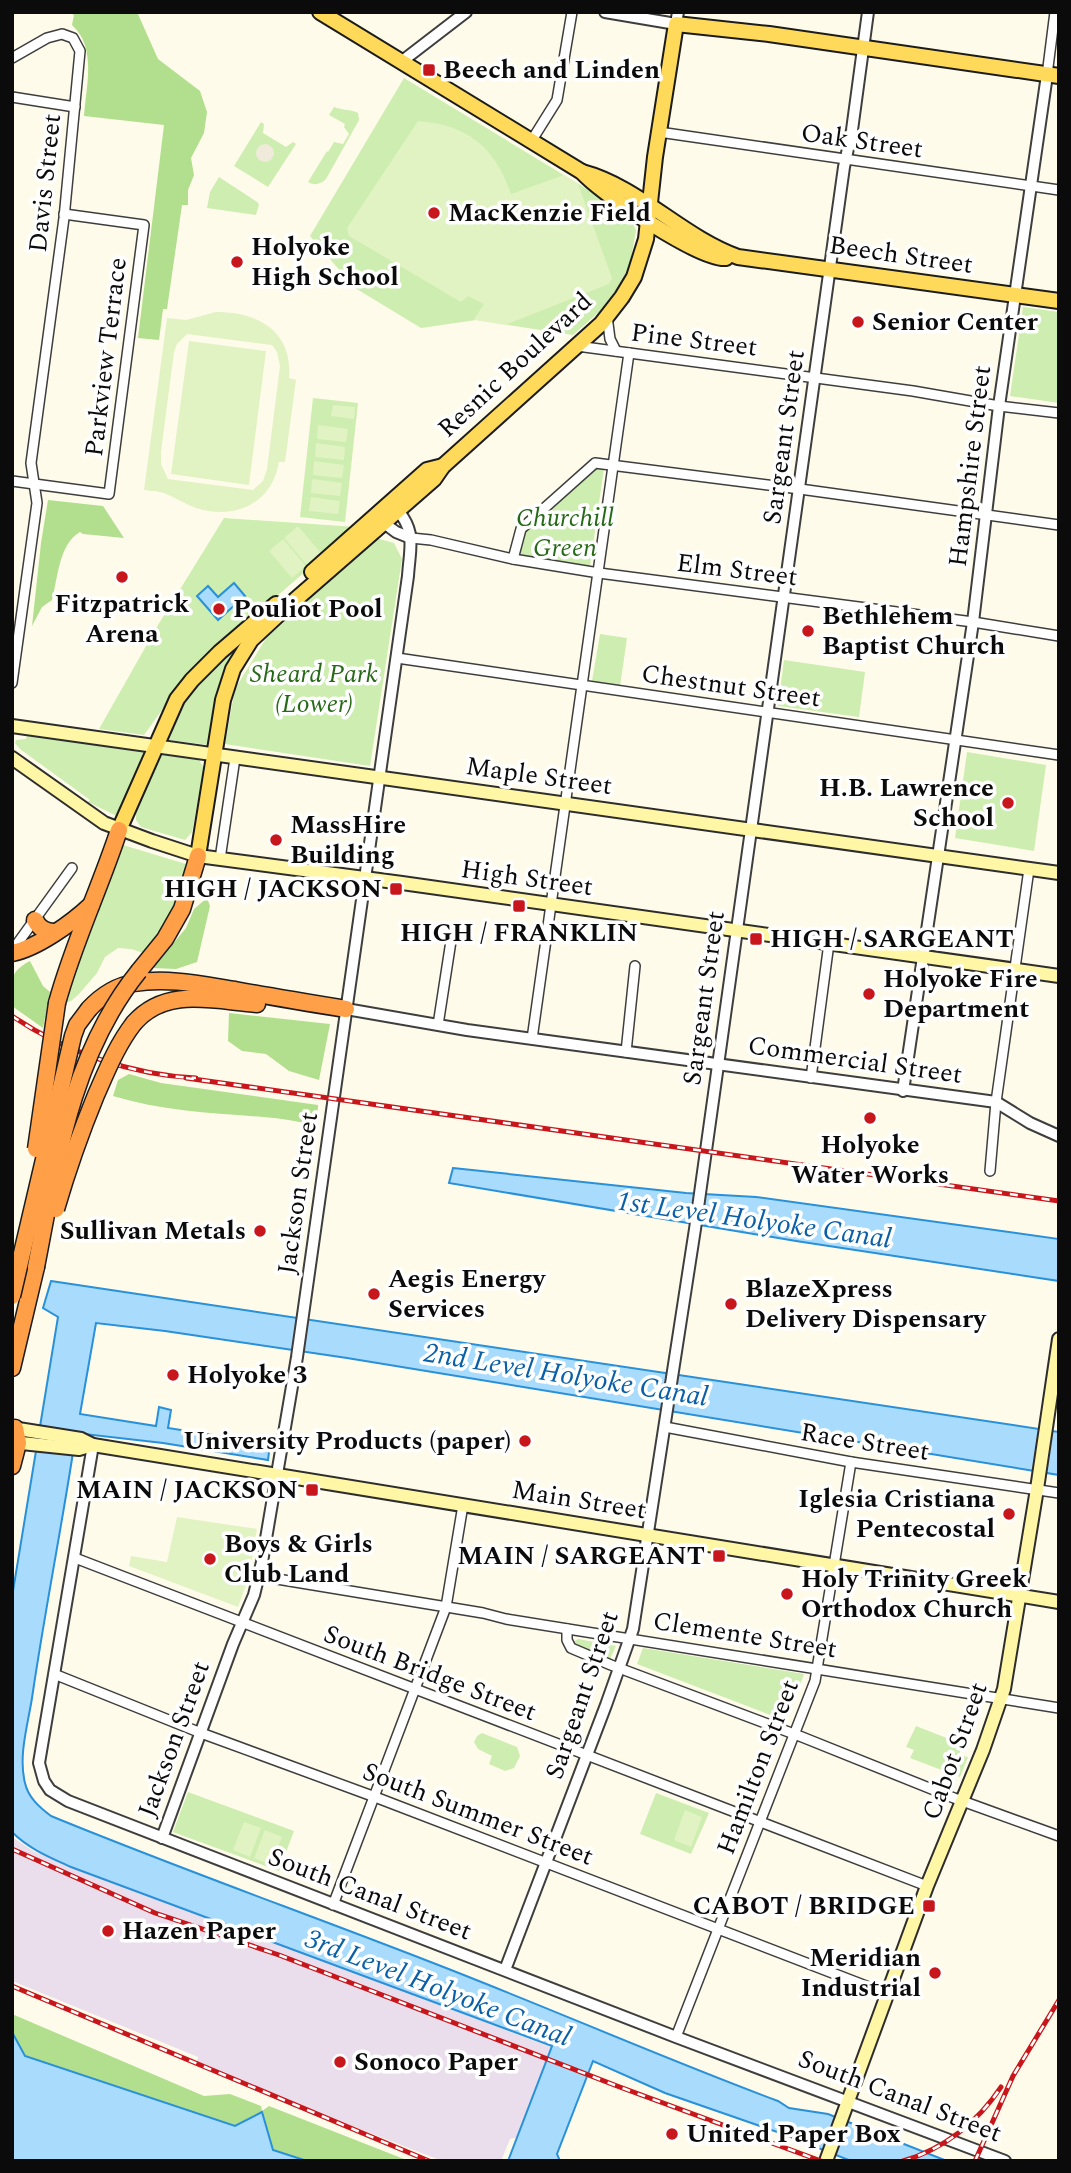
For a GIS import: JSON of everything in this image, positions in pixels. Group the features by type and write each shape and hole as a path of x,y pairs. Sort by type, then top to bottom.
{"highway":[{"path":"12,1286 36,1155 57,1003 62,982 120,830"},
{"path":"12,1368 36,1267 60,1146 84,1068 107,1016 165,939 182,909 198,856"},
{"path":"12,961 17,951 76,919 92,904"},
{"path":"35,920 38,926 54,932"},
{"path":"12,1296 73,1036 89,1009 100,998 115,989 148,982 213,986 346,1009"},
{"path":"36,1267 47,1241 73,1150 120,1044 139,1017 158,1005 187,998 346,1009"},
{"path":"12,1466 18,1437"}],"main road":[{"name":"Beech Street","path":"320,12 532,140 582,172 590,181 648,222 706,255 719,259 738,257 1059,302"},
{"path":"677,18 1053,75"},
{"name":"Resnic Boulevard","path":"198,856 223,700 233,669 251,640 394,506 434,479 443,466 577,346 607,316 634,277 646,239 677,18"},
{"name":"Beech Street","path":"582,172 596,176 650,206 702,241 738,257"},
{"name":"Resnic Boulevard","path":"120,830 177,699 192,680 220,652 380,519"},
{"name":"Maple Street","path":"12,726 1059,873"},
{"name":"High Street","path":"12,758 104,823 198,856 1059,976"},
{"name":"Cabot Street","path":"827,2158 927,1886 1001,1699 1057,1367 1059,1339"},
{"name":"Main Street","path":"18,1437 36,1431 84,1445"},
{"name":"Main Street","path":"18,1437 278,1475 1059,1602"}],"street":[{"path":"401,62 466,12"},
{"path":"532,140 557,100 572,12"},
{"path":"605,12 677,18"},
{"name":"Sargeant Street","path":"505,1970 630,1638 666,1427 701,1190 868,12"},
{"name":"Hampshire Street","path":"903,1091 973,622 999,406 1031,187 1053,75 1055,12"},
{"name":"Davis Street","path":"12,58 62,34 73,38 80,51 64,214 31,463 37,503 12,683"},
{"path":"12,97 75,107"},
{"name":"Oak Street","path":"659,132 1059,190"},
{"name":"Parkview Terrace","path":"33,484 109,494 144,225 64,214"},
{"name":"Pine Street","path":"607,316 610,339 616,351"},
{"name":"Pine Street","path":"577,346 1059,413"},
{"path":"532,1039 629,353"},
{"path":"513,559 521,529 595,463 1059,525"},
{"path":"12,481 33,484"},
{"path":"394,506 409,526 411,538"},
{"path":"380,519 396,532 411,538"},
{"name":"Elm Street","path":"411,538 599,573 973,622 1059,636"},
{"name":"Jackson Street","path":"162,1838 259,1576 298,1357 397,658 411,538"},
{"name":"Chestnut Street","path":"397,658 1059,755"},
{"path":"220,859 235,758"},
{"path":"17,951 35,920 72,868"},
{"path":"990,1171 996,1102 1029,869"},
{"path":"438,1025 451,941"},
{"path":"811,1078 829,943"},
{"path":"626,1052 635,966"},
{"name":"Commercial Street","path":"346,1009 532,1039 996,1102 1030,1123 1059,1136"},
{"name":"Race Street","path":"666,1427 851,1462 1037,1487 1059,1493"},
{"name":"South Canal Street","path":"84,1445 75,1558 39,1763 44,1781 50,1790 68,1801 847,2105 1005,2161"},
{"name":"Hamilton Street","path":"676,2037 815,1681 851,1462"},
{"path":"333,1905 446,1607 463,1505"},
{"name":"South Bridge Street","path":"75,1558 927,1886"},
{"name":"Clemente Street","path":"259,1576 567,1629 1059,1708"},
{"path":"567,1629 567,1640 571,1648 1059,1836"},
{"name":"South Summer Street","path":"54,1674 201,1733 887,1994"}],"shaded area":[{"path":"265,144 271,147 274,153 271,159 265,162 259,159 256,153 259,147"},
{"path":"12,1837 35,1852 553,2048 523,2136 510,2139 501,2161 442,2161 196,2065 198,2057 12,1981"}],"green space":[{"path":"70,12 137,12 158,59 200,91 207,112 204,133 191,158 194,175 188,190 188,205 182,205 167,309 163,309 159,340 138,338 164,125 84,116 88,80 87,56 85,44 72,25 74,15"},
{"name":"MacKenzie Field","path":"404,78 628,214 636,230 630,265 608,304 573,335 476,320 421,328 355,288 310,236"},
{"path":"334,107 358,113 359,120 326,179 313,184 308,182 327,151 334,142 343,144 349,134 345,124 329,115"},
{"name":"MacKenzie Field","path":"418,121 451,127 477,141 497,163 511,194 564,175 578,184 612,278 609,284 505,325 476,320 474,319 484,304 468,296 461,302 349,236 347,228"},
{"path":"261,122 264,124 263,133 286,147 293,142 296,144 268,187 234,166"},
{"path":"219,177 259,204 256,215 207,208 210,192"},
{"path":"1023,307 1059,312 1059,403 1010,396"},
{"path":"216,312 232,313 259,321 279,337 289,362 289,378 296,380 285,462 279,462 269,489 260,498 238,510 210,511 196,508 164,493 144,490 167,318 186,320","holes":["187,334 272,345 277,352 280,366 267,469 263,481 253,490 168,479 161,464 161,452 177,344"]},
{"path":"189,341 266,351 249,485 171,474"},
{"path":"313,398 358,403 345,522 300,517"},
{"path":"333,405 355,407 354,419 331,416"},
{"path":"318,425 348,429 346,442 317,439"},
{"path":"316,443 345,447 344,460 315,457"},
{"path":"314,461 344,465 342,478 313,475"},
{"name":"Churchill Green","path":"604,468 590,566 519,555 524,533 529,526 596,469"},
{"path":"312,479 342,483 340,496 311,493"},
{"path":"311,497 340,501 338,514 309,511"},
{"path":"48,500 103,506 124,538 80,532 73,537 60,562 52,600 42,607 32,626 41,543"},
{"path":"224,518 356,527 187,675 144,735 99,729 158,625"},
{"path":"298,526 321,553 307,565 284,538"},
{"name":"Sheard Park (Lower)","path":"376,538 394,543 402,559 370,766 225,744 235,689 268,635"},
{"path":"283,539 306,566 292,578 269,551"},
{"path":"600,634 627,638 620,686 592,681"},
{"path":"239,646 209,745 169,740 171,727 184,700 205,675"},
{"path":"784,660 865,672 859,717 778,706"},
{"path":"27,735 147,753 121,818 88,802 90,800 20,749 15,743 16,740 26,739"},
{"name":"H.B. Lawrence School","path":"967,752 1046,765 1034,851 955,838"},
{"path":"163,755 199,760 204,768 192,832 185,840 141,827 136,820 157,762"},
{"path":"123,845 186,864 175,910 147,954 118,948 105,957 97,973 79,994 63,1004 75,966"},
{"path":"207,898 210,906 197,962 176,969 153,968 186,928 194,909"},
{"path":"30,961 43,986 50,992 43,1028 12,1006 14,974"},
{"path":"229,1013 330,1024 319,1080 289,1071 266,1054 242,1051 228,1041"},
{"path":"129,1074 161,1083 318,1105 317,1125 276,1118 169,1108 113,1096 118,1080"},
{"name":"Boys & Girls Club Land","path":"177,1517 257,1529 249,1577 238,1607 129,1566 131,1556 167,1562"},
{"path":"578,1639 616,1646 610,1659 575,1646 573,1642"},
{"path":"643,1648 804,1674 786,1721 637,1664"},
{"path":"916,1726 962,1744 959,1755 968,1757 960,1777 910,1758 914,1750 906,1747"},
{"path":"482,1733 517,1747 520,1756 514,1768 505,1771 489,1764 492,1756 478,1749 474,1742"},
{"path":"188,1792 294,1831 279,1871 173,1832"},
{"path":"656,1793 709,1813 691,1854 640,1834"},
{"path":"685,1810 702,1817 691,1847 674,1840"},
{"path":"244,1822 261,1828 250,1857 233,1850"},
{"path":"265,1830 282,1837 271,1865 254,1858"},
{"path":"12,2014 204,2096 230,2094 261,2106 262,2111 269,2106 409,2161 307,2161 273,2150 235,2126 25,2056 12,2032"}],"water":[{"name":"Pouliot Pool","path":"234,583 245,596 218,620 197,596 208,586 218,597"},
{"name":"1st Level Holyoke Canal","path":"453,1168 686,1193 756,1197 1059,1239 1059,1281 796,1241 449,1183"},
{"path":"51,1281 1059,1432 1059,1475 347,1358 96,1323 80,1414 156,1426 159,1407 171,1410 168,1428 270,1444 268,1460 163,1443 76,1433 24,1740 23,1773 26,1788 51,1816 472,1978 778,2101 789,2108 828,2114 947,2161 851,2161 665,2093 593,2061 557,2154 560,2161 508,2161 552,2046 71,1867 32,1848 12,1832 12,1597 58,1317 43,1308"},
{"path":"12,2032 25,2056 235,2126 262,2112 273,2150 307,2161 12,2161"}],"railway":[{"path":"12,1016 54,1040 100,1059 148,1072 196,1078"},
{"path":"186,1078 1059,1201"},
{"path":"12,1849 155,1913 279,1955 617,2086 821,2161"},
{"path":"12,1986 429,2161"},
{"path":"975,2161 1013,2076 1059,2000"},
{"path":"903,2161 918,2156 959,2133 982,2112 1001,2087"}],"place":[{"name":"Beech and Linden","path":"429,70"},
{"name":"MacKenzie Field","path":"434,213"},
{"name":"Holyoke High School","path":"237,262"},
{"name":"Senior Center","path":"858,322"},
{"name":"Fitzpatrick Arena","path":"122,577"},
{"name":"Pouliot Pool","path":"219,609"},
{"name":"Bethlehem Baptist Church","path":"808,631"},
{"name":"H.B. Lawrence School","path":"1008,803"},
{"name":"MassHire Building","path":"276,840"},
{"name":"HIGH / JACKSON","path":"396,889"},
{"name":"HIGH / FRANKLIN","path":"519,906"},
{"name":"HIGH / SARGEANT","path":"756,939"},
{"name":"Holyoke Fire Department","path":"869,994"},
{"name":"Holyoke Water Works","path":"870,1118"},
{"name":"Sullivan Metals","path":"260,1231"},
{"name":"Aegis Energy Services","path":"374,1294"},
{"name":"BlazeXpress Delivery Dispensary","path":"731,1304"},
{"name":"Holyoke 3","path":"173,1375"},
{"name":"University Products (paper)","path":"525,1441"},
{"name":"MAIN / JACKSON","path":"312,1490"},
{"name":"Iglesia Cristiana Pentecostal","path":"1009,1514"},
{"name":"MAIN / SARGEANT","path":"719,1556"},
{"name":"Boys & Girls Club Land","path":"210,1559"},
{"name":"Holy Trinity Greek Orthodox Church","path":"787,1594"},
{"name":"CABOT / BRIDGE","path":"929,1906"},
{"name":"Hazen Paper","path":"108,1931"},
{"name":"Meridian Industrial","path":"935,1973"},
{"name":"Sonoco Paper","path":"340,2062"},
{"name":"United Paper Box","path":"672,2134"}],"water label":[{"name":"2nd Level Holyoke Canal","path":"566,1375"},
{"name":"3rd Level Holyoke Canal","path":"438,1988"}]}
